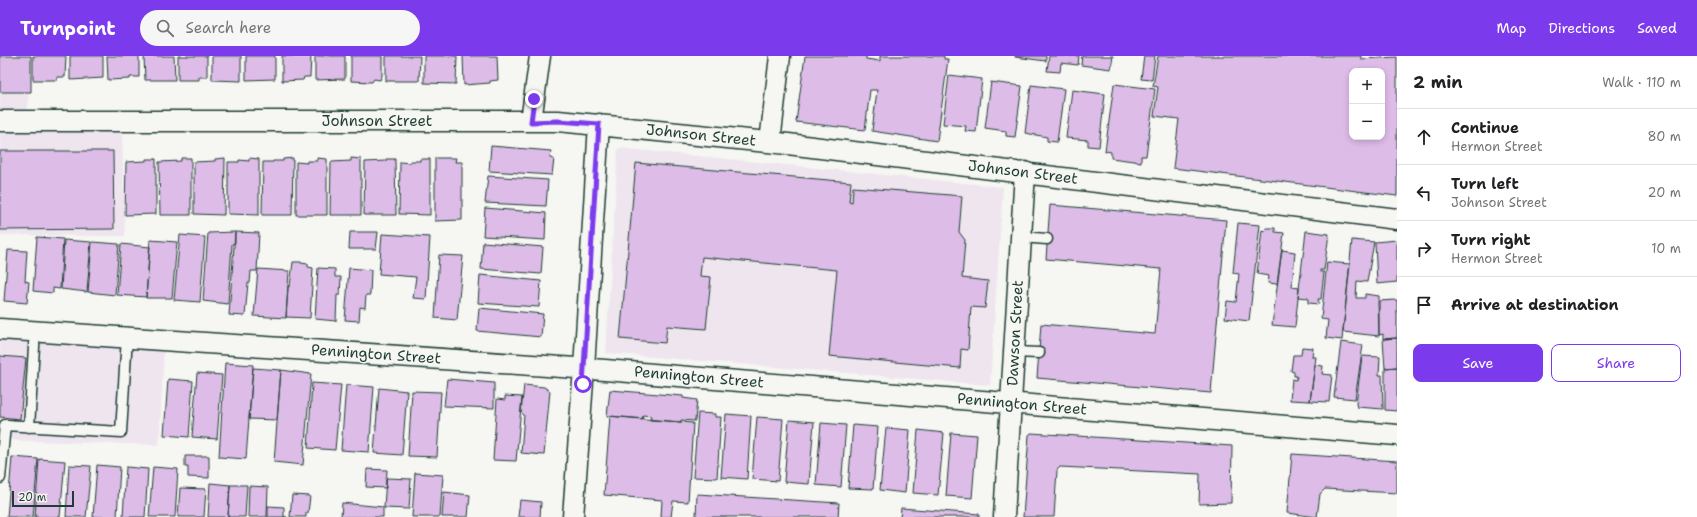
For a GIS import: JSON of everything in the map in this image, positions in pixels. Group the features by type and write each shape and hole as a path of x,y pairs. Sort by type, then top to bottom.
{"street":[{"path":"531,122 540,56"},
{"path":"770,142 780,56"},
{"name":"Johnson Street","path":"0,121 558,121 770,142 1025,172 1397,219"},
{"path":"573,517 599,124"},
{"name":"Dawson Street","path":"1004,517 1025,172"},
{"name":"Pennington Street","path":"0,328 584,368 1397,435"}],"lane":[{"path":"1020,237 1048,239"},
{"path":"29,427 35,331"},
{"path":"0,478 5,425 120,432 127,337"},
{"path":"1014,352 1039,353"}],"shaded area":[{"path":"0,56 30,56 27,133 122,131 125,236 0,235"},
{"path":"618,148 1003,187 990,385 606,353"},
{"path":"0,334 164,348 159,445 3,440 0,467"}],"building":[{"path":"0,56 31,56 31,92 0,92"},
{"path":"33,56 66,56 65,77 57,77 57,80 33,80"},
{"path":"70,56 103,56 103,78 70,80"},
{"path":"107,56 139,56 139,77 108,80"},
{"path":"144,56 174,56 175,80 145,80"},
{"path":"178,56 207,56 207,77 199,77 199,80 178,80"},
{"path":"212,56 241,56 241,81 212,80"},
{"path":"246,56 275,56 275,79 246,80"},
{"path":"282,56 311,56 310,77 304,77 303,80 282,81"},
{"path":"315,56 345,56 345,79 315,80"},
{"path":"351,56 382,56 382,76 380,80 374,79 372,82 351,81"},
{"path":"386,56 420,56 419,81 386,81"},
{"path":"424,56 457,56 456,84 424,83"},
{"path":"463,56 497,56 498,80 490,81 490,83 464,85"},
{"path":"805,56 866,56 866,59 880,61 880,56 944,56 944,59 948,59 937,141 872,131 877,90 870,90 865,130 796,122"},
{"path":"1046,56 1046,61 1015,57"},
{"path":"1049,56 1079,56 1078,65 1061,63 1060,72 1047,71"},
{"path":"1082,56 1113,56 1111,69 1081,65"},
{"path":"1144,56 1155,56 1152,80 1141,79"},
{"path":"1158,56 1361,56 1361,59 1397,57 1397,196 1173,168 1179,119 1154,116 1158,87 1153,86"},
{"path":"949,75 982,79 976,132 965,131 966,126 943,124"},
{"path":"991,82 1022,86 1015,137 1006,136 1006,131 985,128"},
{"path":"1114,84 1155,89 1146,156 1141,156 1141,162 1111,158 1111,152 1105,151"},
{"path":"1031,85 1064,89 1057,142 1047,141 1047,137 1025,133"},
{"path":"1072,90 1105,94 1099,147 1088,146 1088,140 1066,138"},
{"path":"491,146 551,151 550,158 554,159 552,175 489,171"},
{"path":"0,151 113,151 114,229 0,230"},
{"path":"181,158 191,158 191,215 160,215 159,162 181,161"},
{"path":"225,158 224,215 194,214 194,162 215,161 215,159"},
{"path":"249,158 259,159 259,215 228,214 228,162 239,162 239,160 249,161"},
{"path":"293,158 292,215 262,215 263,162 283,161 283,159"},
{"path":"317,158 327,159 327,215 296,215 296,162 307,163 307,161 317,161"},
{"path":"351,158 361,159 361,215 330,215 331,162 351,161"},
{"path":"435,158 456,158 455,162 462,162 462,220 435,221"},
{"path":"146,159 156,159 156,214 125,215 126,162 146,161"},
{"path":"386,159 395,159 396,215 364,215 365,162 386,161"},
{"path":"420,159 430,159 430,215 399,214 400,162 410,163 410,161 420,161"},
{"path":"636,163 851,182 849,202 852,203 853,187 962,196 959,232 965,240 962,278 988,281 985,308 971,307 968,350 961,349 960,368 829,356 837,270 702,257 700,276 711,277 706,329 667,326 665,343 620,339"},
{"path":"488,176 548,180 546,206 485,203"},
{"path":"1050,205 1226,220 1211,393 1037,378 1041,324 1155,334 1161,269 1046,259"},
{"path":"485,208 546,213 545,240 483,236"},
{"path":"1238,223 1260,225 1249,321 1225,318 1227,301 1236,302 1239,274 1233,273"},
{"path":"1266,228 1275,228 1275,232 1284,233 1277,284 1268,283 1269,276 1257,274 1262,230 1265,231"},
{"path":"1306,231 1329,234 1324,270 1320,270 1320,272 1324,272 1321,299 1318,299 1319,304 1308,303 1308,298 1298,297"},
{"path":"235,232 235,243 232,244 228,304 203,301 208,233"},
{"path":"235,232 259,233 257,271 251,271 250,283 248,283 245,316 229,315"},
{"path":"350,232 378,232 376,249 349,249"},
{"path":"382,234 430,237 426,299 413,298 416,277 379,274"},
{"path":"180,235 205,237 200,302 174,300"},
{"path":"37,237 63,239 60,289 53,288 53,293 33,291"},
{"path":"64,240 91,242 87,292 61,289"},
{"path":"150,240 177,242 172,298 146,298"},
{"path":"1352,240 1374,242 1367,282 1357,281 1356,298 1365,298 1365,294 1379,296 1379,336 1343,332"},
{"path":"1397,240 1397,282 1377,284 1375,242"},
{"path":"92,242 119,244 115,295 88,292"},
{"path":"483,242 543,247 541,274 481,269"},
{"path":"121,244 150,247 146,297 117,295"},
{"path":"8,250 27,251 25,281 29,282 27,303 4,301"},
{"path":"1282,250 1295,252 1292,287 1299,288 1295,327 1272,325"},
{"path":"439,255 463,256 457,320 435,318"},
{"path":"293,262 308,264 308,267 313,268 310,318 286,317 288,286 290,286"},
{"path":"1327,262 1350,264 1342,340 1326,338 1328,320 1321,319"},
{"path":"318,268 335,269 335,277 341,277 340,295 337,295 336,321 315,319"},
{"path":"349,268 371,270 370,295 366,295 365,308 360,307 359,321 345,320"},
{"path":"258,269 289,271 286,318 254,316"},
{"path":"480,275 541,281 539,307 478,303"},
{"path":"1397,300 1397,338 1383,339 1383,334 1379,335 1378,301"},
{"path":"479,308 543,314 541,337 477,331"},
{"path":"1397,338 1397,367 1385,368 1383,339"},
{"path":"1341,342 1363,345 1355,399 1334,397"},
{"path":"1302,347 1313,348 1312,357 1316,357 1310,401 1290,400 1292,379 1296,380 1297,376 1294,376 1294,372 1291,371 1293,355 1301,355"},
{"path":"0,356 26,358 20,419 0,417"},
{"path":"1362,356 1380,357 1379,375 1382,375 1383,409 1357,407 1356,404"},
{"path":"225,363 253,365 246,459 219,457"},
{"path":"1315,365 1323,366 1322,374 1332,375 1329,402 1310,401"},
{"path":"1397,367 1397,411 1385,410 1385,368"},
{"path":"253,368 281,370 277,420 249,419"},
{"path":"281,370 311,374 303,465 274,462"},
{"path":"197,373 222,375 217,439 192,437"},
{"path":"168,379 193,381 189,437 164,435"},
{"path":"447,379 494,383 494,408 444,406"},
{"path":"312,383 341,385 335,450 308,448"},
{"path":"346,385 374,387 369,452 341,450"},
{"path":"524,385 544,387 550,391 544,455 521,453 524,415 521,412"},
{"path":"379,388 407,391 402,455 374,453"},
{"path":"610,390 683,396 683,398 697,400 695,421 681,420 681,422 650,420 651,416 643,415 642,419 607,416"},
{"path":"412,391 441,392 437,457 408,456"},
{"path":"505,396 522,397 516,461 493,460 497,399 505,400"},
{"path":"698,413 715,414 715,417 721,417 717,478 693,477"},
{"path":"726,414 751,416 747,479 721,477"},
{"path":"610,416 693,423 688,502 673,501 671,517 661,517 662,500 604,495"},
{"path":"757,417 783,419 778,481 752,479"},
{"path":"789,420 814,422 809,484 784,482"},
{"path":"821,423 846,425 841,487 816,485"},
{"path":"853,425 878,427 873,489 848,488"},
{"path":"886,428 910,430 905,493 880,490"},
{"path":"918,430 944,433 938,495 913,493"},
{"path":"951,433 977,435 972,498 946,496"},
{"path":"1031,433 1232,446 1231,503 1199,504 1200,474 1060,467 1057,470 1054,517 1023,517 1029,435"},
{"path":"1292,454 1397,461 1397,493 1325,489 1320,494 1317,517 1287,513"},
{"path":"185,456 209,456 209,478 188,477 188,467 185,467"},
{"path":"12,457 38,459 33,517 7,517"},
{"path":"39,459 65,461 60,517 35,517"},
{"path":"69,465 91,466 86,517 66,517"},
{"path":"97,465 120,467 117,517 93,517"},
{"path":"126,467 148,469 145,517 123,517"},
{"path":"153,467 178,469 175,517 149,517"},
{"path":"367,469 387,470 386,488 366,487"},
{"path":"415,473 443,475 440,517 412,517"},
{"path":"386,478 411,479 409,509 384,508"},
{"path":"210,483 230,485 228,517 208,517"},
{"path":"230,485 247,485 245,517 228,517"},
{"path":"249,486 268,487 267,517 248,517"},
{"path":"180,488 206,489 204,517 178,517"},
{"path":"444,492 470,495 468,517 442,517"},
{"path":"697,494 839,503 838,517 696,517"},
{"path":"292,495 310,496 308,513 306,513 306,517 290,517"},
{"path":"520,500 541,502 540,517 518,517"},
{"path":"342,503 383,507 383,517 341,517"},
{"path":"268,506 284,507 284,517 268,517"},
{"path":"901,508 979,514 979,517 900,517"}],"route":[{"path":"534,99 531,122 558,121 599,124 583,384"}]}
